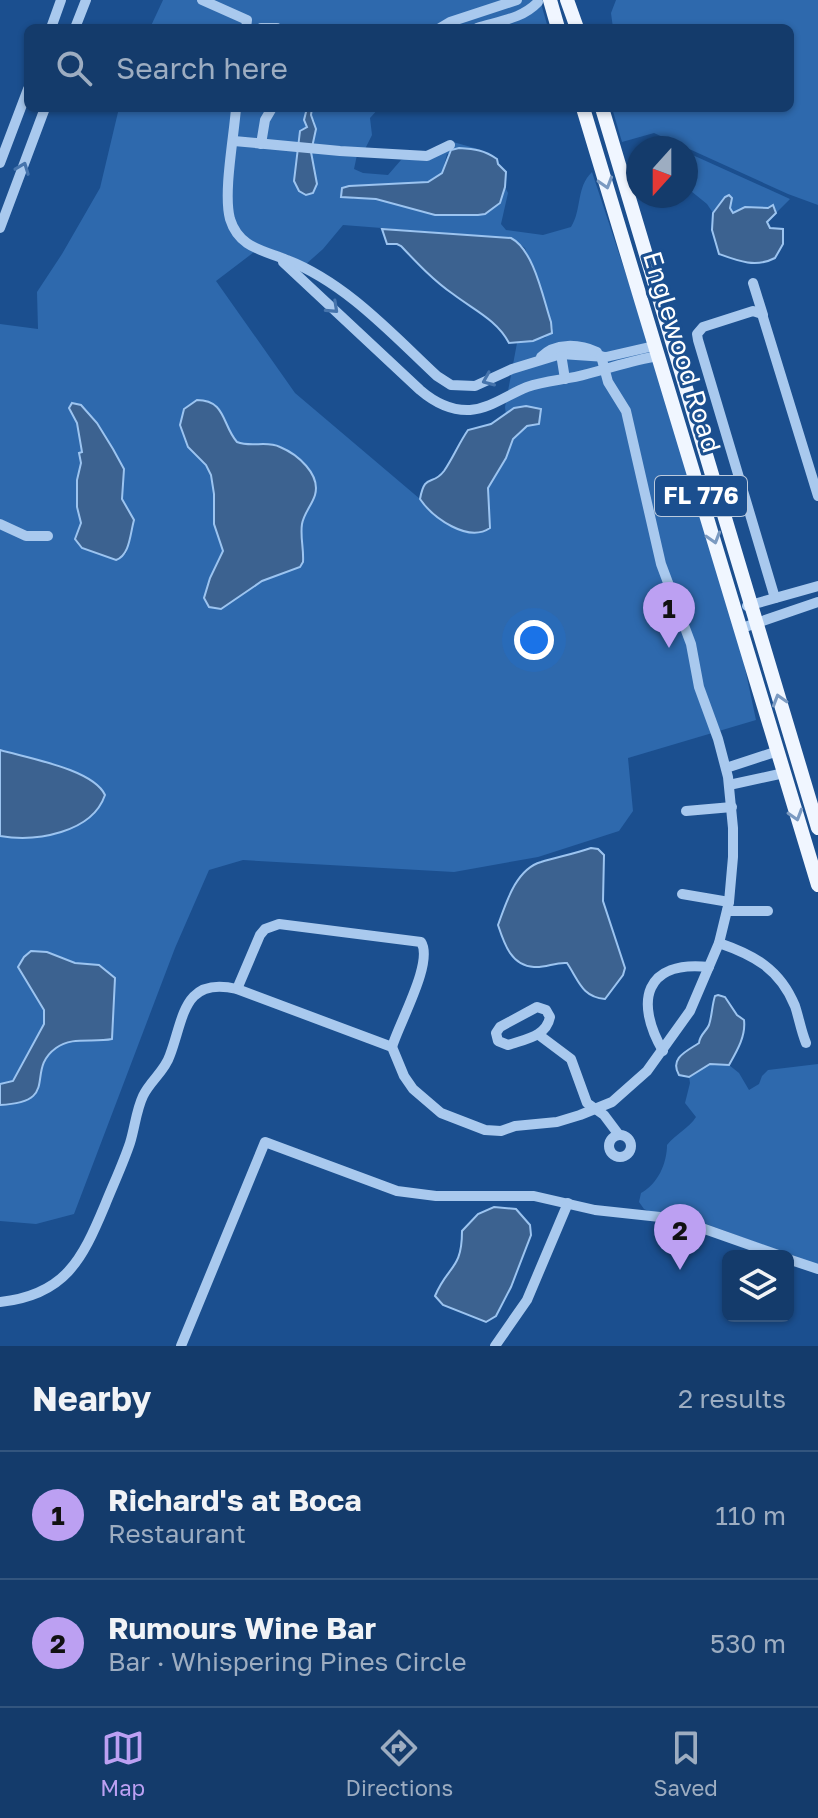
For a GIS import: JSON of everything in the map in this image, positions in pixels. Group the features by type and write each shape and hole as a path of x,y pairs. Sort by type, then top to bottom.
{"main road":[{"path":"567,0 576,24"},
{"path":"545,1 556,24"},
{"name":"Englewood Road","path":"584,112 656,351 749,626 797,756 818,828"},
{"name":"Englewood Road","path":"603,112 697,426 743,607"},
{"path":"656,351 666,351 687,416 697,426"},
{"name":"Englewood Road","path":"749,626 781,762 818,885"},
{"path":"781,762 797,756"}],"street":[{"path":"52,24 61,0"},
{"path":"77,24 86,0"},
{"path":"202,0 246,24"},
{"path":"451,24 517,0"},
{"path":"491,24 520,16 545,1"},
{"path":"0,163 24,100"},
{"path":"0,228 44,112"},
{"path":"236,112 228,201 230,218 244,243 288,260 342,290 437,376 451,385 475,386 561,354 603,356 656,351"},
{"path":"261,144 265,120 270,112"},
{"path":"18,116 40,124"},
{"path":"234,141 427,156 450,145"},
{"path":"275,256 432,400 447,407 467,410 486,407 528,387 604,369 656,351"},
{"path":"753,283 818,496"},
{"path":"762,315 753,311 703,327 697,334 775,598"},
{"path":"538,360 558,347 578,346 603,356"},
{"path":"391,364 406,347"},
{"path":"561,354 565,379"},
{"path":"237,989 260,935 265,929 279,924 421,942 425,948 423,965 392,1047 404,1076 413,1089 441,1113 485,1130 501,1131 520,1125 557,1122 612,1102 663,1051 690,1011 719,943 728,907 733,857 732,807 726,768 699,687 691,644 661,564 626,411 614,394 604,369 603,356"},
{"path":"0,524 26,536 48,536"},
{"path":"743,607 818,586"},
{"path":"749,626 818,602"},
{"path":"726,768 752,759 781,762"},
{"path":"752,759 753,773 757,779"},
{"path":"729,785 757,779 781,762"},
{"path":"686,811 732,807"},
{"path":"682,894 728,907 768,911"},
{"path":"719,943 751,954 773,971 794,1003 806,1043"},
{"path":"663,1051 646,1012 652,988 670,970 691,965 709,967"},
{"path":"0,1302 30,1296 53,1285 67,1274 83,1254 128,1148 143,1096 169,1060 189,1001 203,989 213,986 237,989 392,1047"},
{"path":"537,1007 546,1010 550,1017 539,1035 508,1045 500,1043 496,1037 500,1027 537,1007"},
{"path":"539,1035 571,1059 587,1103 604,1115 619,1135"},
{"path":"181,1346 265,1142 365,1181 406,1193 436,1196 518,1195 595,1210 654,1216 685,1223 764,1250"},
{"path":"495,1346 527,1300 568,1203"},
{"path":"794,1261 818,1269"}],"shaded area":[{"path":"163,0 540,0 547,24 152,24"},
{"path":"616,0 818,0 818,205 698,153 698,136 661,136 654,133 626,136 626,141 622,142 613,112 794,112 794,24 612,24 611,13"},
{"path":"118,112 306,112 304,120 307,127 300,131 294,181 299,191 306,195 317,184 311,152 315,122 311,112 375,112 370,118 372,135 365,149 357,155 354,169 363,173 388,175 401,160 453,142 478,149 447,154 442,173 428,182 353,187 353,199 403,204 421,212 459,216 485,214 497,206 505,187 508,193 501,224 506,230 543,235 571,227 581,192 592,172 735,621 756,720 628,758 633,811 619,831 538,857 454,872 243,860 209,870 175,948 74,1214 36,1224 0,1221 0,324 38,329 37,292 100,188","holes":["343,225 511,238 525,248 553,329 545,338 517,343 505,407 506,415 514,408 527,426 512,439 495,477 457,529 427,509 420,499 295,393 216,281 262,246 291,256 305,265","72,403 98,424 113,449 123,483 122,499 134,520 126,554 77,534 81,523 77,494 79,457 83,453 77,423 69,408"]},
{"path":"306,112 311,112 316,129 311,152 317,184 313,193 306,195 299,191 294,181 300,131 307,127 304,120"},
{"path":"459,148 488,154 497,159 506,172 500,203 485,214 435,215 376,199 341,197 342,188 349,186 428,182 442,173 451,150"},
{"path":"698,157 790,199 776,213 776,209 745,207 732,213 723,202 713,213 698,197"},
{"path":"729,195 733,213 745,207 768,208 773,205 776,213 767,222 770,228 783,229 783,244 775,258 754,263 719,254 712,230 713,213"},
{"path":"382,229 511,238 519,244 532,264 552,333 533,341 509,343 492,322 439,283 401,246 387,244"},
{"path":"197,400 213,404 218,409 237,442 275,445 293,454 311,472 316,487 302,524 303,562 300,567 262,581 221,609 209,607 204,598 223,551 214,524 211,475 206,465 188,447 180,425 184,409"},
{"path":"72,403 81,405 97,423 124,469 122,499 134,520 127,549 116,560 82,548 75,539 81,523 77,507 77,480 81,463 79,453 82,452 77,423 69,408"},
{"path":"526,406 541,409 539,424 527,426 513,439 488,488 490,528 481,532 462,530 433,514 420,499 424,485 444,471 468,430 491,424 514,408"},
{"path":"0,750 74,771 98,786 105,795 88,818 61,832 46,836 0,836"},
{"path":"591,848 598,849 604,855 603,901 625,968 605,999 586,991 567,963 538,967 520,963 510,952 498,925 513,888 532,866"},
{"path":"31,951 47,952 75,963 99,965 115,978 112,1039 62,1044 42,1066 37,1092 19,1103 0,1105 0,1084 13,1081 44,1024 44,1010 18,967"},
{"path":"715,996 725,997 744,1020 744,1032 738,1049 729,1065 710,1064 689,1077 679,1075 676,1064 685,1052 699,1043 709,1025"},
{"path":"710,1064 729,1065 739,1073 749,1090 759,1084 768,1070 818,1064 818,1265 794,1256 794,1250 777,1250 698,1221 651,1212 639,1202 641,1193 660,1172 667,1145 696,1117 685,1103 689,1077"},
{"path":"494,1207 516,1209 530,1225 531,1235 496,1316 486,1322 443,1305 435,1296 457,1261 462,1231 478,1214"}],"place":[{"name":"Richard's at Boca","path":"669,648"},
{"name":"Rumours Wine Bar","path":"680,1270"}]}
